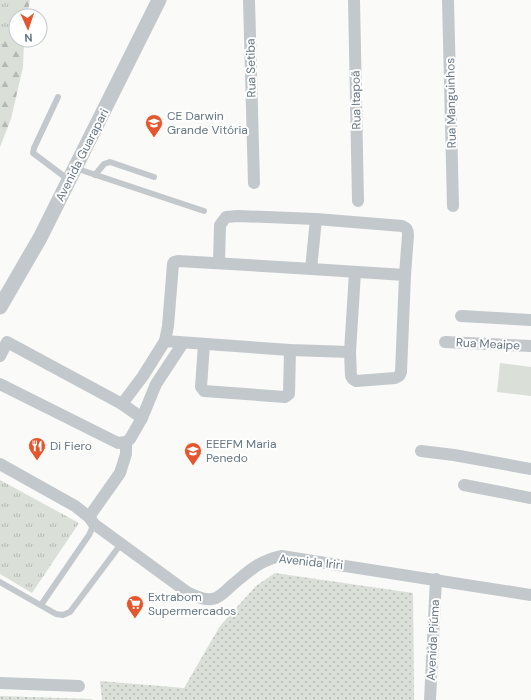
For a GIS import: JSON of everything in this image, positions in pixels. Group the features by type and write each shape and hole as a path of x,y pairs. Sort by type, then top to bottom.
{"street":[{"name":"Avenida Guarapari","path":"0,307 40,238 159,0"},
{"name":"Rua Setiba","path":"249,0 254,183"},
{"name":"Rua Itapoã","path":"354,0 358,201"},
{"name":"Rua Manguinhos","path":"448,0 453,206"},
{"path":"219,263 220,225 226,217 238,216 316,220 402,226 406,228 408,235 401,372 399,376 391,379 356,381 351,376 350,352 355,272"},
{"path":"311,269 316,220"},
{"path":"122,404 143,376 165,341 168,326 174,262 219,263 405,275"},
{"path":"461,316 531,320"},
{"path":"0,356 3,340 122,404 142,418"},
{"path":"165,341 290,350 350,352"},
{"name":"Rua Meaipe","path":"445,342 531,346"},
{"path":"0,384 118,443 126,442 130,439 142,418 156,384 183,343"},
{"path":"204,344 201,387 204,391 285,397 289,394 290,350"},
{"path":"92,521 120,473 126,454 126,442"},
{"path":"421,451 454,455 531,469"},
{"name":"Avenida Iriri","path":"0,464 75,506 121,544 187,592 197,597 206,599 216,598 252,568 267,559 281,556 531,595"},
{"path":"464,485 531,498"},
{"name":"Avenida Piúma","path":"430,700 436,579"},
{"path":"0,683 80,686"}],"lane":[{"path":"58,97 33,153 72,174 95,175 204,211"},
{"path":"95,175 104,164 110,162 154,177"},
{"path":"41,605 89,535 92,521"},
{"path":"0,582 56,614 63,615 70,612 121,544"}],"green space":[{"path":"0,0 30,0 28,8 8,8 8,48 24,48 23,67 11,119 0,147"},
{"path":"0,0 27,0 22,8 8,8 8,35 0,50"},
{"path":"500,363 531,367 531,396 497,392"},
{"path":"0,480 79,523 32,593 0,574"},
{"path":"275,573 413,593 414,700 102,700 100,681 184,688 220,626 256,586"},
{"path":"0,696 91,699 94,700 0,700"}],"place":[{"name":"CE Darwin Grande Vitória","path":"154,138"},
{"name":"Di Fiero","path":"37,461"},
{"name":"EEEFM Maria Penedo","path":"193,466"},
{"name":"Extrabom Supermercados","path":"135,619"}]}
